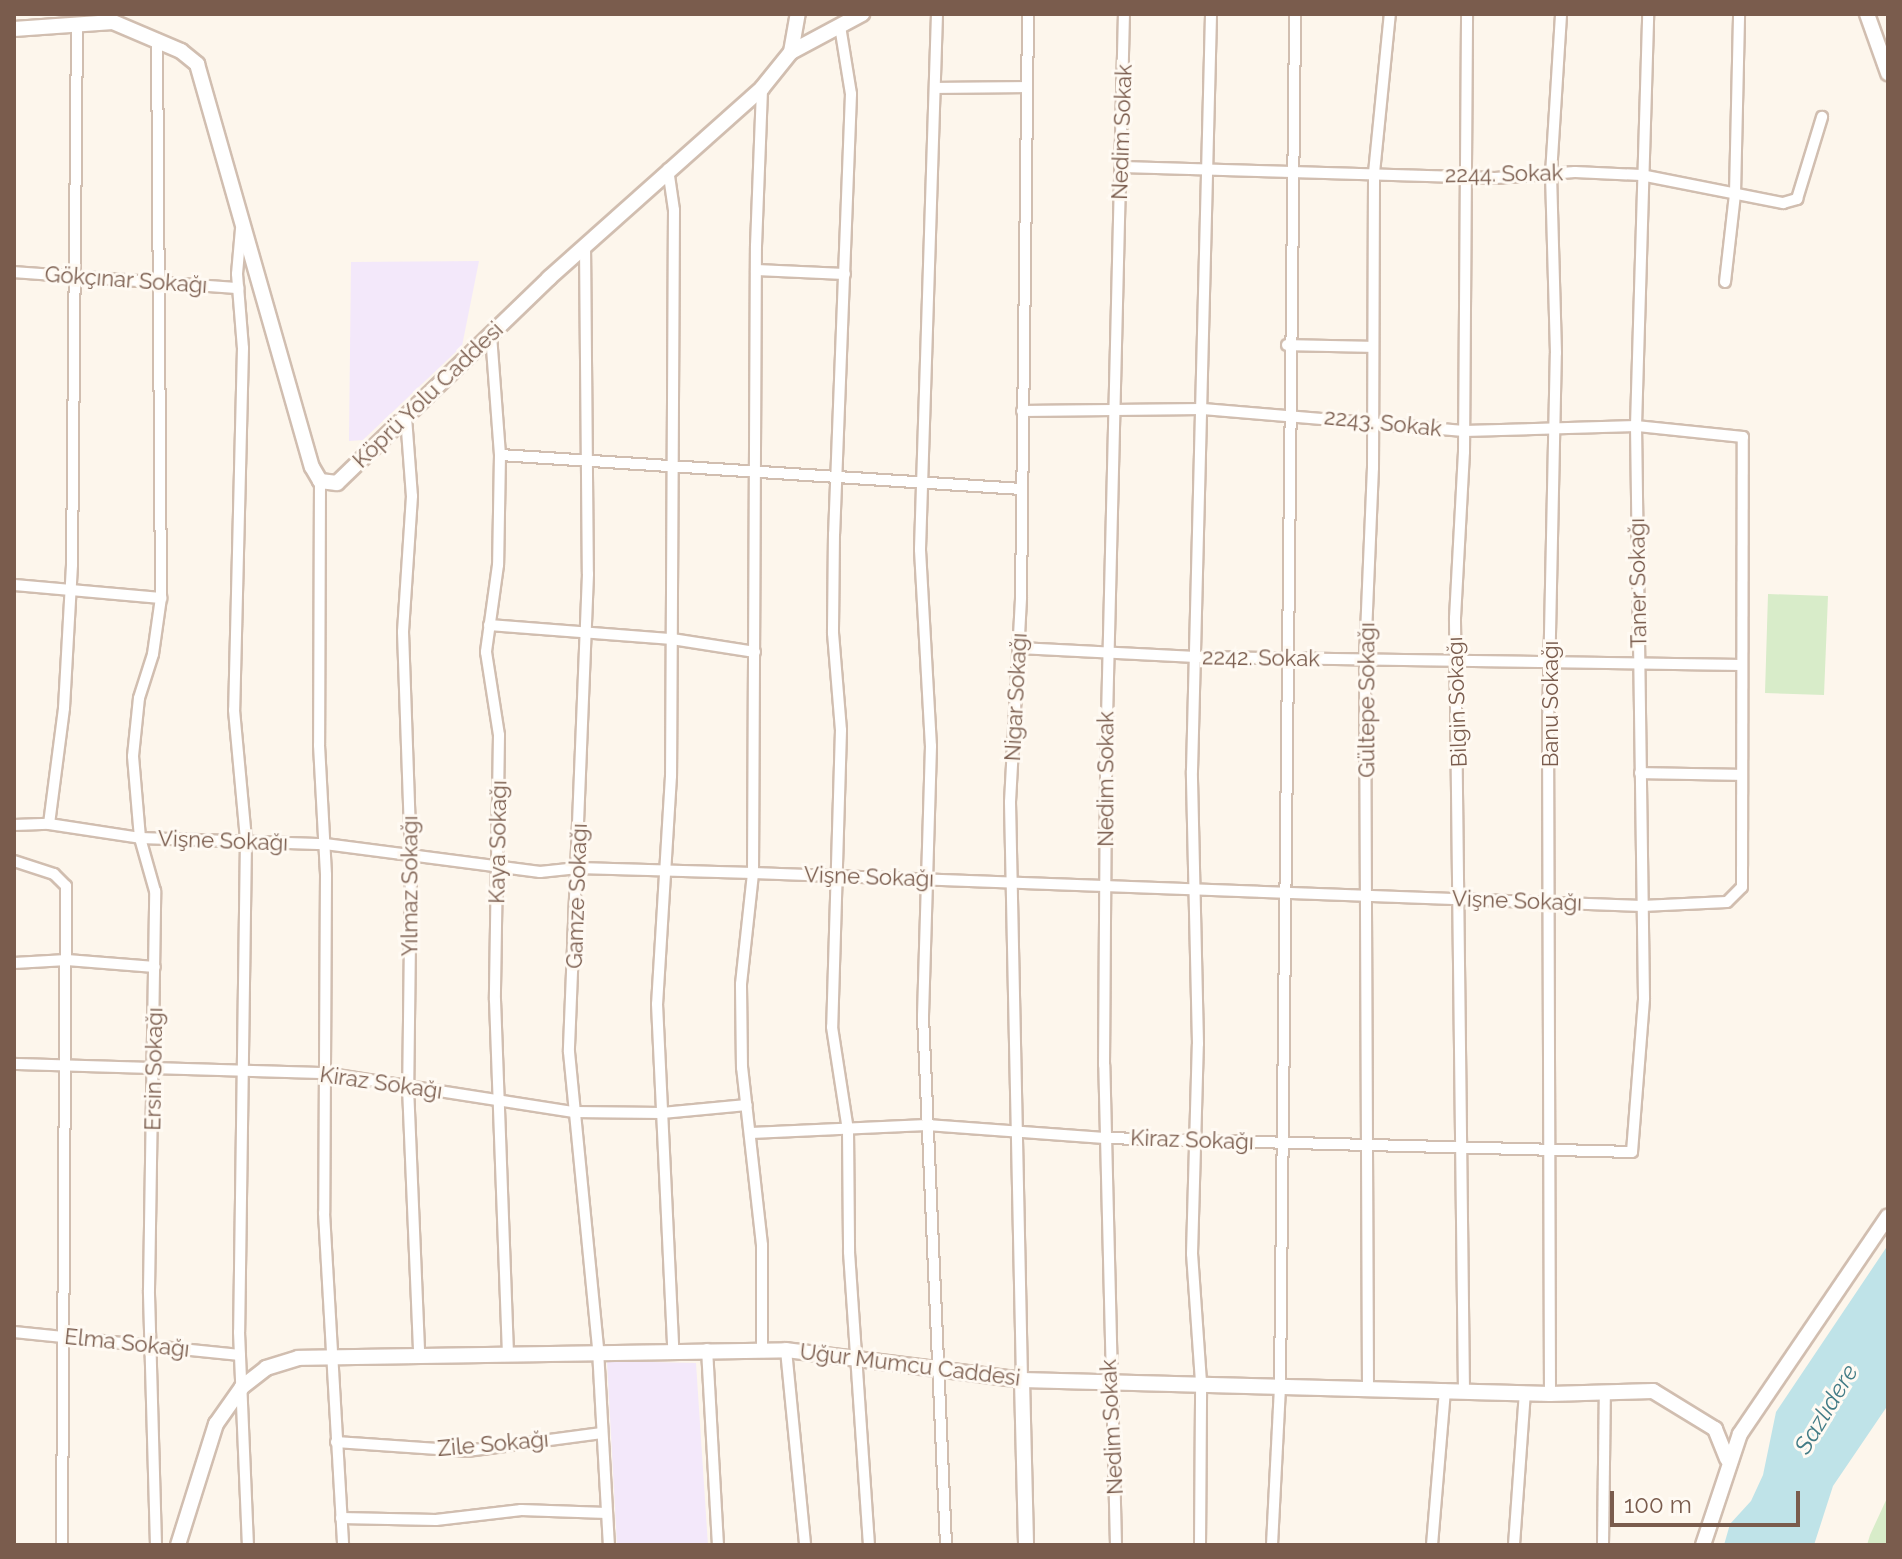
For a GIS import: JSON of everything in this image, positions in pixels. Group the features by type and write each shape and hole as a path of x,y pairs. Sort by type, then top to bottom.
{"street":[{"path":"791,52 798,14"},
{"name":"Köprü Yolu Caddesi","path":"320,481 337,483 585,245 762,88 791,52 862,14"},
{"path":"937,14 920,550 931,746 924,879 927,1125 946,1545"},
{"name":"Nigar Sokağı","path":"1022,1380 1019,1129 1011,883 1019,648 1028,14"},
{"name":"Nedim Sokak","path":"1116,1545 1109,1380 1105,886 1111,410 1122,167 1124,14"},
{"path":"1200,1545 1201,1382 1192,1254 1196,657 1211,14"},
{"path":"1272,1545 1280,1385 1287,345 1296,171 1295,14"},
{"name":"Gültepe Sokağı","path":"1368,1388 1365,658 1373,421 1374,173 1390,14"},
{"name":"Bilgin Sokağı","path":"1464,1391 1458,1149 1457,660 1464,431 1462,177 1467,14"},
{"name":"Banu Sokağı","path":"1550,1394 1550,659 1552,432 1556,353 1551,174 1561,14"},
{"name":"Taner Sokağı","path":"1632,1152 1644,998 1636,426 1648,14"},
{"path":"1725,282 1735,194 1739,14"},
{"path":"1867,14 1888,73"},
{"path":"14,29 113,22 157,39 197,64 320,481 318,730 325,844 324,1073 329,1357 343,1545"},
{"path":"49,824 64,708 70,587 77,277 77,25"},
{"path":"840,26 851,94 833,633 841,730 832,1027 848,1130 849,1252 860,1356 869,1545"},
{"name":"Ersin Sokağı","path":"156,1545 150,1344 156,1066 155,891 140,838 133,756 139,698 153,654 161,598 157,39"},
{"path":"935,88 1027,87"},
{"path":"762,88 756,270 753,873 741,984 747,1105 762,1245 762,1349"},
{"name":"2244. Sokak","path":"1122,167 1462,177 1641,175 1783,203 1797,199 1822,117"},
{"path":"668,169 674,210 671,776 657,1004 673,1349"},
{"path":"242,222 238,288 243,348 234,710 246,840 240,1070 240,1355 248,1545"},
{"name":"Gamze Sokağı","path":"585,245 588,461 586,633 569,1052 598,1350 609,1545"},
{"path":"756,270 845,274"},
{"name":"Gökçınar Sokağı","path":"14,272 238,288"},
{"name":"Kaya Sokağı","path":"491,335 500,455 498,565 486,652 499,735 497,1100 508,1352"},
{"path":"1287,345 1373,347"},
{"name":"2243. Sokak","path":"1022,411 1203,409 1464,431 1552,432 1636,426 1743,437 1742,665"},
{"name":"Yılmaz Sokağı","path":"406,417 412,496 403,632 411,857 408,1087 419,1354"},
{"path":"500,455 1022,489"},
{"path":"14,585 70,587 161,598"},
{"path":"489,625 672,639 755,652"},
{"name":"2242. Sokak","path":"1019,648 1196,657 1639,660 1742,665"},
{"path":"1640,773 1742,775 1742,665"},
{"name":"Vişne Sokağı","path":"14,825 49,824 140,838 325,844 540,872 578,868 753,873 1642,906 1727,902 1742,887 1742,775"},
{"path":"14,861 54,874 66,886 62,1545"},
{"path":"14,963 67,960 155,967"},
{"name":"Kiraz Sokağı","path":"14,1064 324,1073 574,1112 662,1113 747,1105"},
{"name":"Kiraz Sokağı","path":"751,1133 927,1125 1019,1129 1105,1138 1195,1138 1458,1149 1550,1146 1632,1152"},
{"path":"1703,1545 1727,1459 1763,1397 1888,1216"},
{"name":"Elma Sokağı","path":"14,1332 240,1355"},
{"path":"707,1349 718,1545"},
{"name":"Uğur Mumcu Caddesi","path":"178,1545 216,1424 242,1387 266,1368 298,1358 762,1349 860,1356 1022,1380 1201,1382 1550,1394 1653,1391 1715,1429 1727,1459"},
{"path":"786,1350 805,1545"},
{"path":"1022,1380 1026,1545"},
{"path":"1432,1545 1445,1390"},
{"path":"1603,1545 1605,1392"},
{"path":"1514,1545 1525,1393"},
{"name":"Zile Sokağı","path":"336,1442 467,1451 602,1433"},
{"path":"341,1518 436,1520 521,1510 607,1513"}],"shaded area":[{"path":"479,261 462,346 363,440 349,441 351,262"},
{"path":"607,1361 696,1363 708,1545 617,1545"}],"green space":[{"path":"1768,594 1828,596 1824,695 1765,693"},
{"path":"1888,1496 1888,1545 1867,1545 1870,1535"}],"water":[{"name":"Sazlıdere","path":"1888,1245 1888,1405 1833,1486 1814,1545 1724,1545 1730,1524 1751,1501 1763,1475 1776,1412"}]}
